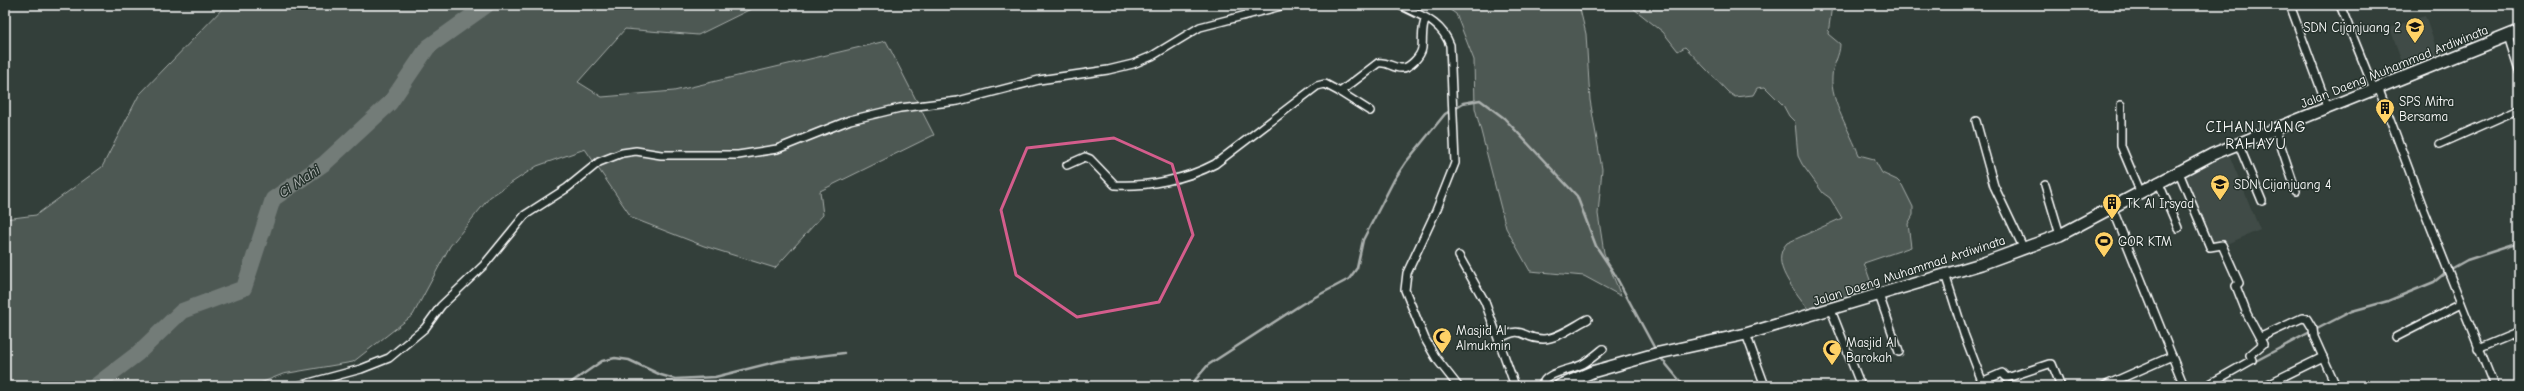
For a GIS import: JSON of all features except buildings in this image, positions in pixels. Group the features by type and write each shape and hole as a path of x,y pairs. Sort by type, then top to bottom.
{"main road":[{"name":"Jalan Daeng Muhammad Ardiwinata","path":"1559,386 1592,372 1644,357 1746,334 1981,264 2060,234 2178,170 2238,143 2519,31"}],"street":[{"path":"298,386 361,369 394,354 425,328 441,306 484,266 525,216 567,188 599,162 616,155 636,151 660,155 738,155 777,149 850,120 900,108 958,102 1039,80 1108,70 1133,64 1152,56 1200,27 1286,5"},
{"path":"1400,5 1426,18 1441,28 1450,45 1451,92 1456,152 1451,177 1407,273 1406,290 1425,339 1436,358 1458,386"},
{"path":"2290,5 2328,108"},
{"path":"2340,5 2376,88 2478,349 2494,386"},
{"path":"1340,92 1378,62 1385,62 1401,68 1410,66 1422,50 1422,27 1426,18"},
{"path":"2508,36 2519,71"},
{"path":"1067,165 1085,157 1090,159 1115,185 1126,186 1180,178 1215,164 1317,86 1325,84 1370,111"},
{"path":"2121,105 2121,146 2140,191"},
{"path":"2440,144 2519,109"},
{"path":"1976,121 1994,186 2023,248"},
{"path":"2275,128 2296,191"},
{"path":"2238,143 2262,201"},
{"path":"2178,170 2210,247 2222,245 2238,284 2236,286 2247,314 2261,337 2263,344 2250,355 2252,360 2206,386"},
{"path":"2158,181 2178,228"},
{"path":"2045,185 2060,234"},
{"path":"2112,207 2184,386"},
{"path":"1459,256 1485,302 1515,386"},
{"path":"1946,274 1964,334 1982,382"},
{"path":"1879,295 1899,352"},
{"path":"2396,337 2461,304"},
{"path":"1830,310 1861,386"},
{"path":"1499,339 1519,331 1543,338 1551,337 1588,318"},
{"path":"2261,337 2302,318 2307,319 2313,329 2314,337 2336,386"},
{"path":"2478,349 2519,332"},
{"path":"1746,334 1765,386"},
{"path":"1542,386 1544,380 1550,376 1582,364 1603,349"},
{"path":"2104,386 2172,356"},
{"path":"2264,386 2324,357"},
{"path":"1972,386 2002,373 2007,378 2030,369 2052,364 2062,386"}],"highlighted area":[{"path":"1114,138 1172,164 1193,235 1159,302 1077,317 1016,275 1001,210 1027,148"}],"shaded area":[{"path":"226,5 759,5 698,35 625,29 578,82 602,97 674,91 886,41 934,135 820,191 823,215 775,268 704,246 632,218 585,149 537,166 490,197 450,246 413,315 353,362 283,374 253,386 5,386 5,219 36,215 102,167 139,95"},
{"path":"1443,5 1579,5 1586,34 1590,100 1602,169 1598,214 1604,253 1621,296 1584,276 1530,271 1506,228 1475,108 1474,60 1456,14"},
{"path":"1629,5 1832,5 1828,34 1840,44 1839,53 1833,69 1832,86 1842,117 1859,155 1874,159 1882,173 1897,180 1902,185 1913,207 1913,215 1908,224 1911,247 1864,263 1874,291 1808,309 1786,277 1782,268 1782,251 1787,243 1842,218 1830,198 1823,193 1798,156 1795,122 1789,116 1783,105 1765,87 1757,88 1753,95 1735,97 1728,92 1685,47 1678,51 1663,32"},
{"name":"SDN Cijanjuang 2","path":"2425,16 2440,59 2406,73 2390,28"},
{"name":"SDN Cijanjuang 4","path":"2228,152 2260,230 2224,245 2210,246 2180,173"}],"waterway":[{"name":"Ci Mahi","path":"95,386 137,354 182,311 244,288 273,199 325,163 390,103 428,47 487,5"},
{"path":"1190,386 1208,365 1302,304 1349,279 1357,268 1363,240 1394,180 1406,162 1445,114 1463,103 1480,100 1504,118 1577,196 1596,246 1614,273 1654,347"},
{"path":"2451,269 2467,260 2519,243"},
{"path":"2315,330 2352,311 2388,301 2434,282 2445,273"},
{"path":"2252,363 2312,331"},
{"path":"566,386 602,361 615,358 629,360 661,375 675,379 715,377 779,361 844,353"},
{"path":"1661,358 1684,386"}],"place":[{"name":"SDN Cijanjuang 2","path":"2415,44"},
{"name":"SPS Mitra Bersama","path":"2385,125"},
{"name":"SDN Cijanjuang 4","path":"2220,201"},
{"name":"TK Al Irsyad","path":"2112,220"},
{"name":"GOR KTM","path":"2104,258"},
{"name":"Masjid Al Almukmin","path":"1442,354"},
{"name":"Masjid Al Barokah","path":"1832,366"}],"district":[{"name":"CIHANJUANG RAHAYU","path":"2256,136"}]}
